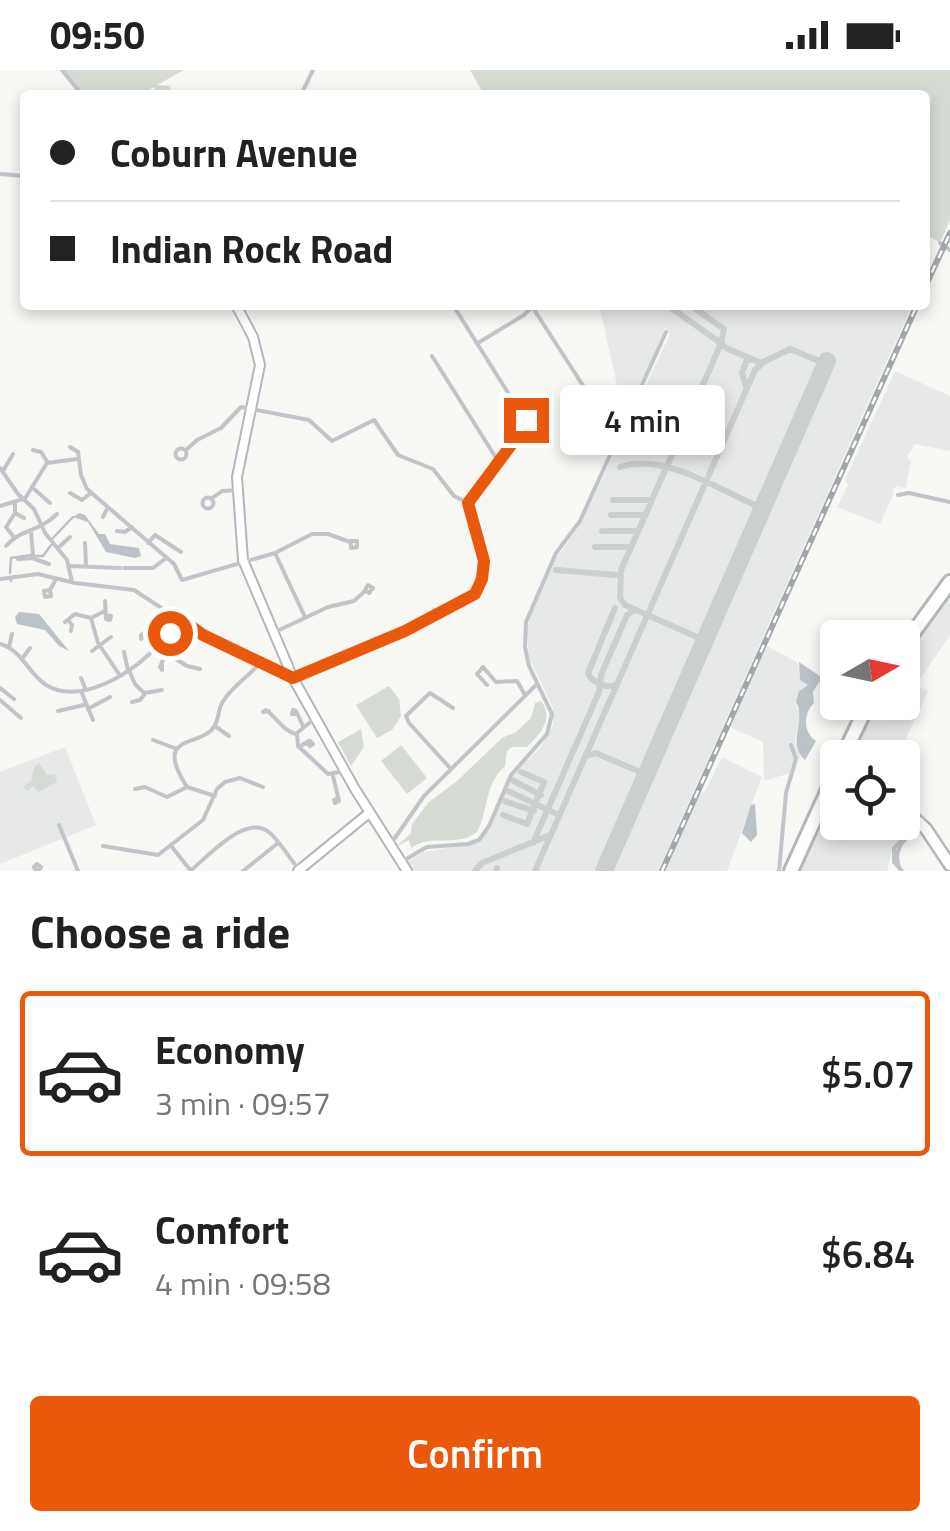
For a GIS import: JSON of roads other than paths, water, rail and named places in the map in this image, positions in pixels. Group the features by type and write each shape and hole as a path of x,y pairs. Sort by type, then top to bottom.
{"highway":[{"path":"920,623 950,582"},
{"path":"920,631 950,590"},
{"path":"794,871 820,809"},
{"path":"794,871 820,822"}],"main road":[{"path":"920,820 950,862"}],"street":[{"path":"62,70 78,90"},
{"path":"940,243 950,250"},
{"path":"238,310 259,354 259,378 239,463 237,490 244,560 293,678 369,813 407,871"},
{"path":"457,310 525,418 523,429 468,503"},
{"path":"478,342 529,310"},
{"path":"536,310 602,415"},
{"path":"401,862 430,846 474,843 486,832 510,775 540,746 551,726 552,712 536,684 525,647 526,622 556,552 580,521 666,332"},
{"path":"432,356 498,461"},
{"path":"0,578 36,574 131,589 203,635 293,678 405,631 475,594 482,579 484,561 468,503 454,496 433,469 398,455 374,420 332,441 314,422 240,408 220,428 186,450"},
{"path":"70,446 78,452 82,479 92,493 176,567 182,580 275,553 316,534 350,542"},
{"path":"33,450 41,452 48,462"},
{"path":"13,454 2,469 23,500 36,511 42,528 70,566 72,582"},
{"path":"48,462 80,458"},
{"path":"0,506 23,500 34,489 48,462"},
{"path":"34,489 50,503"},
{"path":"211,499 220,492 237,490"},
{"path":"70,494 82,500 92,493"},
{"path":"898,495 909,493 950,502"},
{"path":"14,538 6,527 15,513 15,502"},
{"path":"103,517 108,507"},
{"path":"15,513 24,518"},
{"path":"6,546 14,538 42,528 57,514"},
{"path":"117,531 125,532 132,527"},
{"path":"31,531 32,558"},
{"path":"148,543 156,535 181,552"},
{"path":"58,548 70,536"},
{"path":"85,543 86,565"},
{"path":"275,553 306,618"},
{"path":"18,559 32,558 49,564"},
{"path":"70,566 153,568 165,559"},
{"path":"50,590 56,579"},
{"path":"275,632 365,592"},
{"path":"73,629 66,621 80,614 91,618 105,613 105,601"},
{"path":"80,614 81,606"},
{"path":"91,618 99,645 119,674"},
{"path":"0,644 9,647 44,684 60,690 84,690 128,670 158,648 180,618"},
{"path":"158,624 148,629 166,638"},
{"path":"9,647 12,634"},
{"path":"92,651 112,637"},
{"path":"176,658 184,642"},
{"path":"22,659 30,648"},
{"path":"158,648 200,670"},
{"path":"124,652 128,670 144,693"},
{"path":"162,663 166,654"},
{"path":"214,796 187,787 176,764 177,749 186,740 206,735 215,726 224,700 260,662"},
{"path":"487,685 477,674 484,667 496,682 518,682 525,695"},
{"path":"81,678 86,707 93,720"},
{"path":"390,845 418,803 536,684"},
{"path":"0,688 14,699"},
{"path":"144,693 162,690"},
{"path":"132,702 142,699 144,693"},
{"path":"451,769 407,721 408,712 430,693 452,708"},
{"path":"58,712 110,697"},
{"path":"0,700 21,718"},
{"path":"268,712 286,730 296,734"},
{"path":"296,714 303,726"},
{"path":"317,717 296,734 298,747 332,776 338,798"},
{"path":"215,726 229,736"},
{"path":"153,740 177,749"},
{"path":"298,747 306,743"},
{"path":"778,871 786,793 796,759 790,745"},
{"path":"332,776 345,771"},
{"path":"102,846 153,856 203,820 225,782 236,778 264,787"},
{"path":"135,790 145,787 170,797 187,787"},
{"path":"172,846 191,871 246,828 264,829 299,871 369,813"},
{"path":"901,870 897,848 923,823"},
{"path":"58,825 78,871"},
{"path":"782,843 801,849"},
{"path":"244,871 278,844"}],"waterway":[{"path":"52,539 73,517"},
{"path":"35,556 43,556 51,545"},
{"path":"10,573 11,558 31,555"}],"railway":[{"path":"930,276 950,233"},
{"path":"662,871 915,310"}]}
